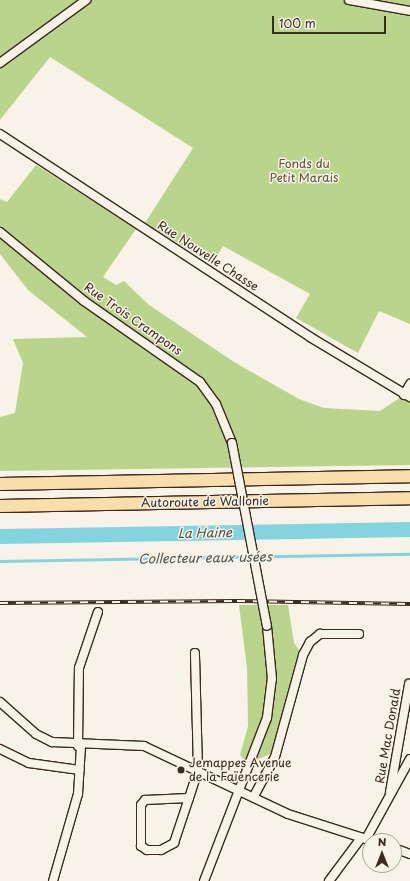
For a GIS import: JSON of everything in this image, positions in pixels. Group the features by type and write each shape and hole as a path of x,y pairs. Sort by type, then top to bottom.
{"highway":[{"name":"Autoroute de Wallonie","path":"0,484 410,476"},
{"name":"Autoroute de Wallonie","path":"0,506 410,498"}],"street":[{"path":"0,63 86,0"},
{"path":"349,0 410,11"},
{"name":"Rue Nouvelle Chasse","path":"0,134 407,396"},
{"name":"Rue Trois Crampons","path":"0,232 84,301 200,382 216,404 232,443 267,626 272,679 267,718 240,788"},
{"path":"407,396 410,384"},
{"path":"53,881 78,794 80,770 80,662 98,612"},
{"path":"254,796 275,757 303,655 310,642 320,634 359,634"},
{"path":"189,798 145,800 140,805 141,846 147,850 169,849 189,798 198,770 195,654"},
{"name":"Rue Mac Donald","path":"410,683 410,696"},
{"name":"Rue Mac Donald","path":"390,792 410,683"},
{"path":"0,702 44,739 80,746 124,743 144,746 240,788 307,822 362,838"},
{"path":"0,749 29,764 80,770"},
{"name":"Rue Mac Donald","path":"369,833 390,792 410,759"},
{"path":"204,881 240,788"},
{"name":"Rue Mac Donald","path":"329,881 362,844"}],"green space":[{"name":"Fonds du Petit Marais","path":"0,0 410,0 410,324 379,311 358,353 296,318 310,294 223,246 212,264 145,223 193,148 50,57 0,120"},
{"path":"36,165 136,229 103,277 116,285 124,281 149,305 234,362 299,399 324,408 380,411 404,395 410,397 410,465 0,471 0,417 15,413 23,363 13,339 87,337 28,290 0,254 0,199 7,202"},
{"path":"239,605 288,605 294,643 303,655 277,751 247,764 240,755 248,726 247,668"}],"water":[{"name":"La Haine","path":"410,522 410,537 0,544 0,529"}],"waterway":[{"name":"Collecteur eaux usées","path":"0,561 410,554"}],"railway":[{"path":"0,603 237,601 410,604"}],"place":[{"name":"Jemappes Avenue de la Faïencerie","path":"181,770"}]}
